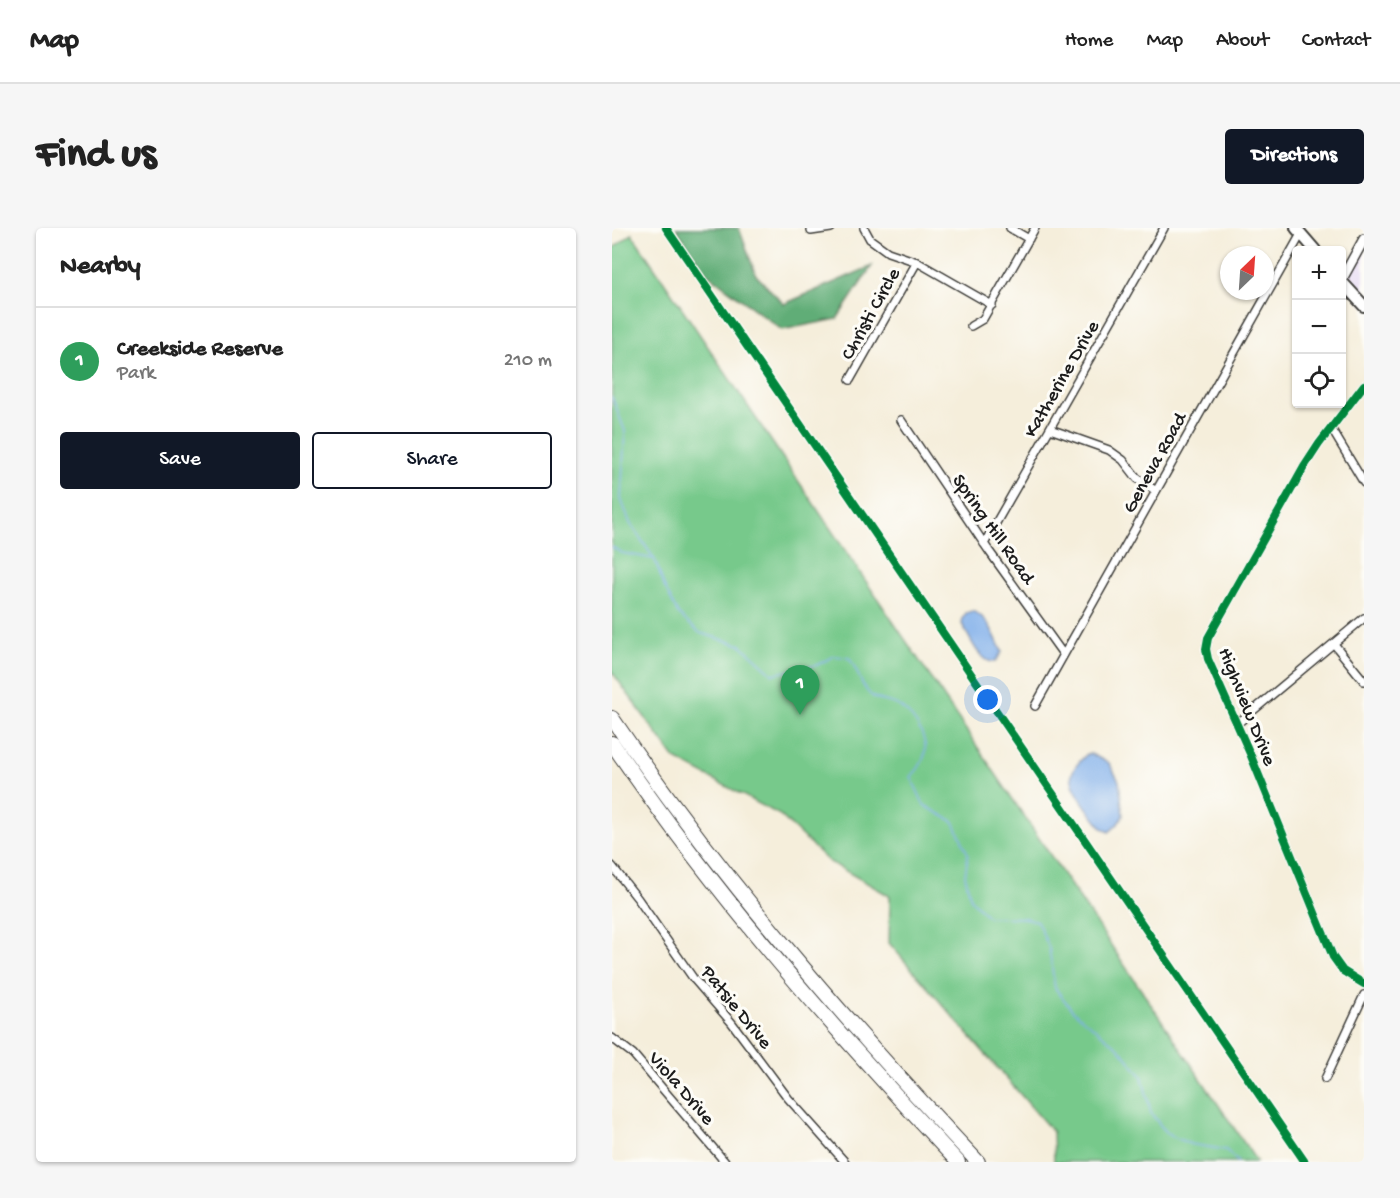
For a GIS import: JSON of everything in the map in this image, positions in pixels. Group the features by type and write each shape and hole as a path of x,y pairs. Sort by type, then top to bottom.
{"highway":[{"path":"612,718 688,825 816,985 978,1162"},
{"path":"612,743 681,839 766,948 832,1026 958,1162"}],"main road":[{"path":"1298,231 1311,246"},
{"path":"1346,286 1364,306"}],"street":[{"path":"811,231 831,228"},
{"path":"864,228 874,244 893,255 917,262 992,304"},
{"path":"1010,228 1029,239"},
{"path":"971,326 983,319 1035,228"},
{"name":"Katherine Drive","path":"984,544 1164,228"},
{"name":"Geneva Road","path":"1035,706 1298,231"},
{"path":"1346,271 1364,239"},
{"name":"Christi Circle","path":"850,380 917,262"},
{"name":"Highview Drive","path":"1364,385 1304,468 1208,638 1206,649 1208,659 1333,957 1350,976 1364,984"},
{"name":"Spring Hill Road","path":"901,420 984,544 1063,654"},
{"path":"1331,428 1364,483"},
{"path":"1050,429 1109,450 1123,460 1137,478 1156,490"},
{"path":"1237,724 1364,618"},
{"path":"1334,644 1364,681"},
{"name":"Patsie Drive","path":"612,866 693,978 732,1023 788,1098 841,1161"},
{"path":"1325,1079 1364,995"},
{"name":"Viola Drive","path":"612,1038 633,1054 725,1162"}],"shaded area":[{"path":"1364,239 1364,306 1346,284 1346,272"}],"green space":[{"path":"676,228 739,228 756,275 784,304 872,266 837,319 782,330 705,272"},
{"path":"632,234 1257,1162 1054,1162 1053,1132 889,943 890,896 828,861 780,815 675,759 612,672 612,249"}],"water":[{"path":"972,611 983,618 997,640 1002,652 995,662 979,654 962,624 966,613"},
{"path":"1087,754 1109,763 1119,781 1123,816 1109,832 1102,828 1088,810 1072,780 1074,768"}],"waterway":[{"path":"612,397 625,431 621,499 630,523 655,560 664,586 678,614 700,633 741,645 773,674 817,665 834,656 849,658 862,684 873,697 896,704 905,711 921,731 925,746 922,762 911,777 924,805 954,822 968,854 965,876 971,900 988,917 1025,918 1037,921 1049,948 1055,988 1073,1011 1119,1048 1142,1076 1151,1113 1167,1134 1190,1144 1226,1150 1238,1162"},
{"path":"612,547 622,553 654,559"}],"cycle path":[{"path":"666,228 1305,1162"},
{"path":"1364,385 1304,467 1208,638 1206,649 1208,659 1251,756 1333,957 1343,971 1364,984"}],"place":[{"name":"Creekside Reserve","path":"800,715"}]}
